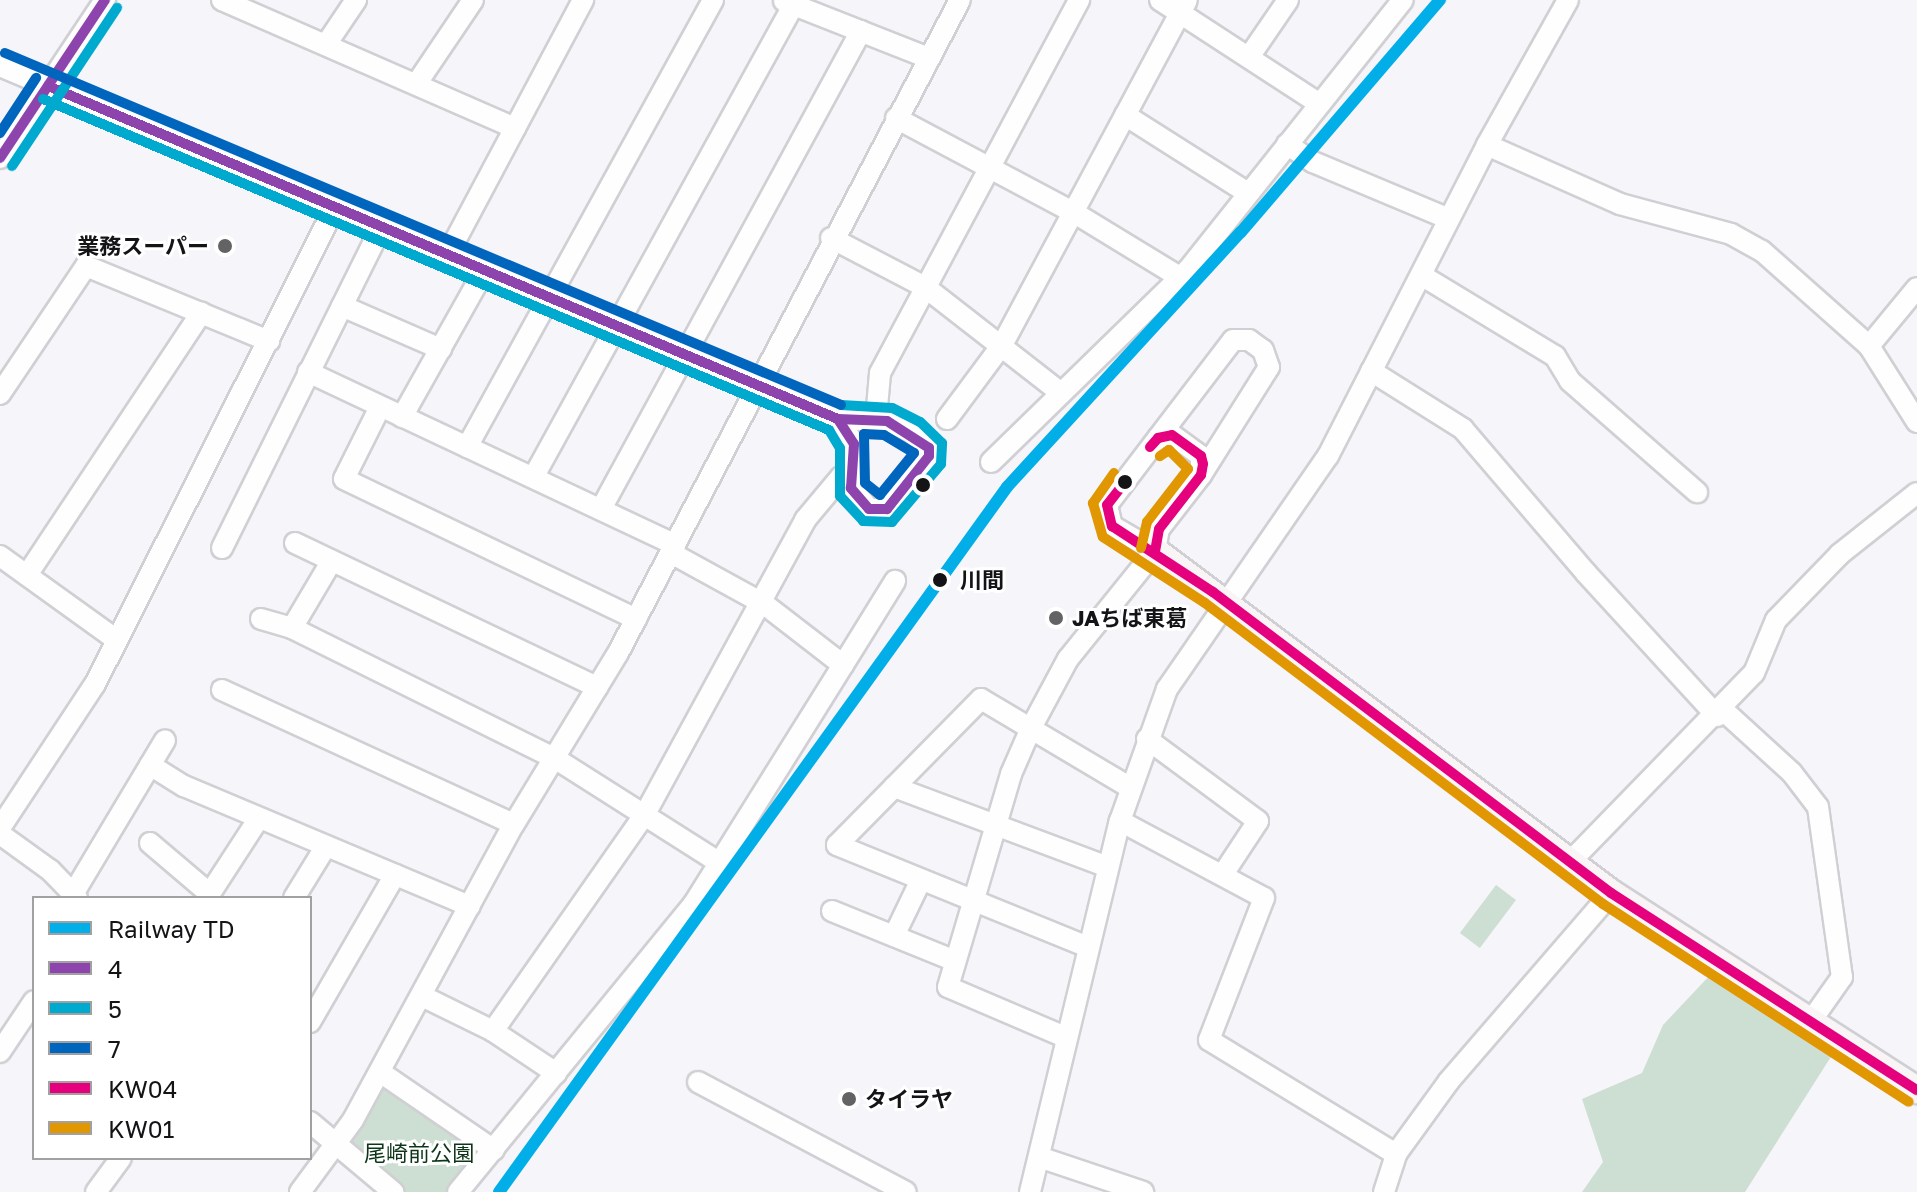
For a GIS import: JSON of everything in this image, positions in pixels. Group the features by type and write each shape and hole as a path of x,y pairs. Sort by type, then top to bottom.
{"main road":[{"path":"1150,540 1230,605 1569,863 1917,1090"}],"street":[{"path":"0,158 105,0"},
{"path":"327,43 356,0"},
{"path":"417,83 473,0"},
{"path":"448,254 583,0"},
{"path":"467,447 713,0"},
{"path":"300,1192 336,1146 380,1072 514,824 556,759 636,619 831,238 960,0"},
{"path":"876,419 880,373 1079,0"},
{"path":"1160,0 1184,5 1249,57 1318,103"},
{"path":"1249,57 1288,0"},
{"path":"991,462 1181,278 1403,0"},
{"path":"1030,1192 1065,1037 1120,821 1167,689 1230,605 1311,485 1487,145 1568,0"},
{"path":"232,2 515,128"},
{"path":"534,476 788,2 929,58"},
{"path":"947,419 1002,345 1184,5"},
{"path":"601,509 683,352 861,31"},
{"path":"0,66 838,419 876,419 912,433 926,444 929,456 887,509 877,512 858,501 849,475 854,444 838,419"},
{"path":"1125,115 1248,193"},
{"path":"896,118 1073,212 1181,278"},
{"path":"1287,144 1313,162 1449,219"},
{"path":"1487,145 1620,204 1731,234 1762,251 1823,300 1869,346 1917,422"},
{"path":"165,740 75,896 0,831 95,684 335,207"},
{"path":"222,548 382,226"},
{"path":"831,238 925,287 1060,392"},
{"path":"0,393 86,266 269,341"},
{"path":"402,417 485,269"},
{"path":"1421,275 1555,356 1570,381 1697,492"},
{"path":"1869,346 1917,288"},
{"path":"342,306 441,349"},
{"path":"27,575 201,313"},
{"path":"1065,1037 948,987 994,826 1032,726 1068,659 1150,540 1201,475 1269,367 1263,350 1249,340 1233,340 1107,505 1108,522 1150,540"},
{"path":"1371,371 1463,429 1576,563 1720,713 1792,773 1818,807 1842,977 1811,1021"},
{"path":"308,372 601,509 764,604 843,665"},
{"path":"380,407 344,479 636,619"},
{"path":"1158,438 1172,435 1201,456 1201,475"},
{"path":"493,1031 645,814 764,604 805,520 841,477 849,475"},
{"path":"1569,863 1720,713 1754,673 1776,620 1840,554 1917,493"},
{"path":"295,543 597,687"},
{"path":"0,556 117,640"},
{"path":"292,628 331,562"},
{"path":"458,1192 693,905 895,581"},
{"path":"261,619 292,628 556,759 718,862"},
{"path":"222,690 514,824"},
{"path":"1088,947 837,845 981,699 1032,726 1131,788"},
{"path":"1147,739 1258,821 1223,874"},
{"path":"150,765 184,786 470,906"},
{"path":"894,787 1108,867"},
{"path":"150,843 209,896 259,818"},
{"path":"1120,821 1264,898 1209,1040 1396,1154"},
{"path":"295,896 326,846"},
{"path":"312,1019 395,875"},
{"path":"894,936 921,880"},
{"path":"1384,1192 1396,1154 1449,1081 1611,893"},
{"path":"832,911 955,961"},
{"path":"422,996 493,1031 556,1073"},
{"path":"0,1052 32,1004"},
{"path":"380,1072 494,1150"},
{"path":"698,1082 906,1192"},
{"path":"312,1124 393,1192"},
{"path":"1039,1157 1143,1192"},
{"path":"96,1192 120,1160"}],"green space":[{"path":"1496,885 1516,900 1480,948 1460,933"},
{"path":"1712,973 1834,1052 1745,1192 1582,1192 1603,1162 1582,1099 1642,1073 1663,1025"},
{"name":"尾崎前公園","path":"384,1081 485,1151 450,1192 405,1192 347,1146"}],"rail line":[{"name":"TD","path":"499,1192 1007,487 1241,232 1440,0"}],"transit line":[{"name":"4","path":"0,158 105,0"},
{"name":"5","path":"12,166 117,8"},
{"name":"7","path":"5,53 841,405"},
{"name":"7","path":"0,133 36,78"},
{"name":"4","path":"48,86 838,419"},
{"name":"5","path":"43,99 829,430 840,448 840,496 863,521 892,522 941,464 942,443 920,422 892,408 841,405"},
{"name":"4","path":"838,419 887,421 929,448 929,456 887,509 869,509 851,488 854,444 838,419"},
{"name":"7","path":"864,434 884,435 914,453 880,495 865,483 864,434"},
{"name":"KW04","path":"1150,447 1158,438 1172,435 1201,456 1203,464 1201,475 1159,529 1155,551"},
{"name":"KW01","path":"1141,548 1147,522 1188,469 1169,450 1160,456"},
{"name":"KW01","path":"1114,473 1093,503 1103,537 1205,603 1603,904 1909,1102"},
{"name":"KW04","path":"1125,482 1107,505 1112,526 1213,592 1611,893 1917,1090"}],"place":[{"name":"業務スーパー","path":"225,246"},
{"name":"川間","path":"940,580"},
{"name":"JAちば東葛","path":"1056,618"},
{"name":"タイラヤ","path":"849,1099"}]}
